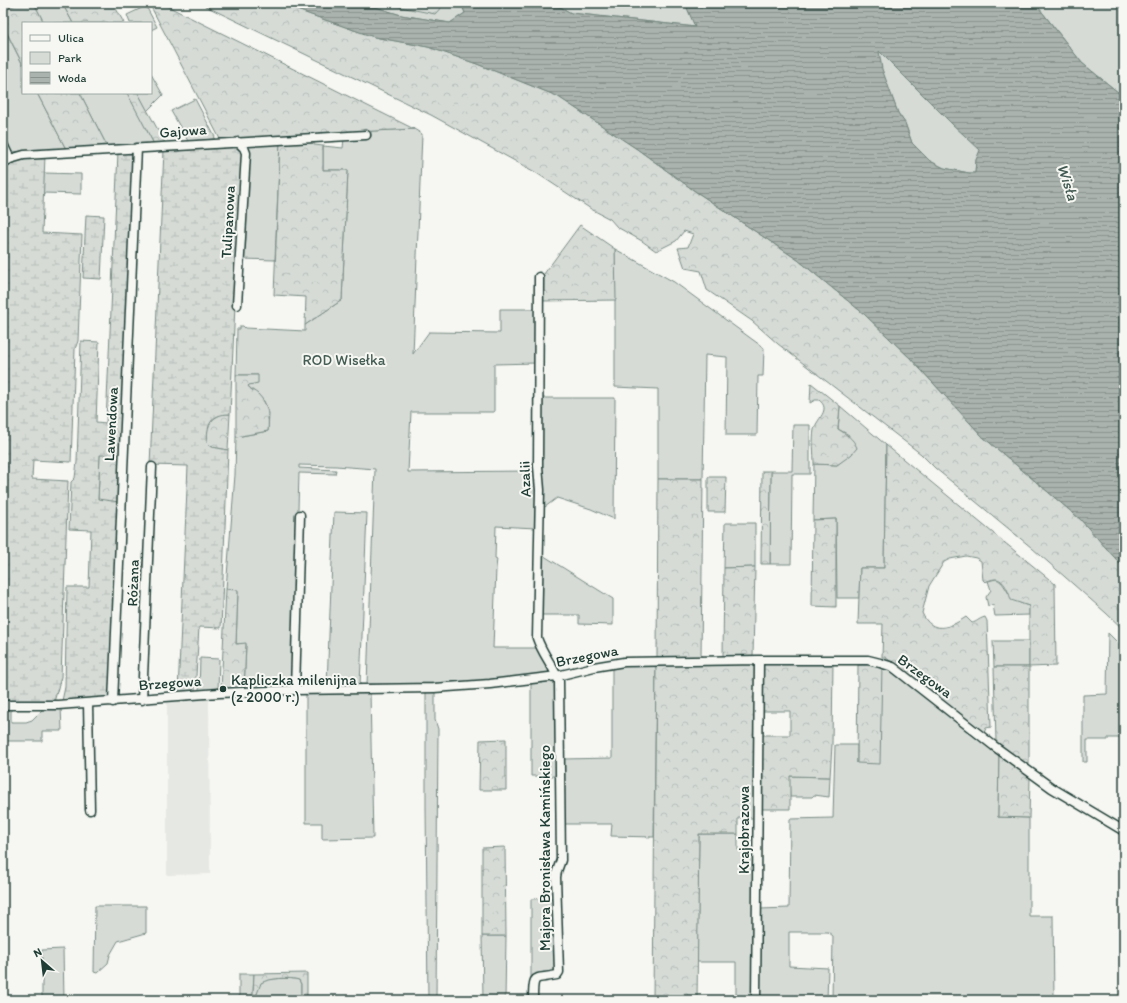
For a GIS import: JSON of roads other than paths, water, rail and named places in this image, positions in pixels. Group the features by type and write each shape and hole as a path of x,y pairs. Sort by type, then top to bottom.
{"street":[{"name":"Gajowa","path":"7,161 24,154 366,134"},
{"name":"Tulipanowa","path":"237,306 246,153 244,148 238,142"},
{"path":"3,144 7,161"},
{"name":"Lawendowa","path":"113,702 137,148"},
{"name":"Azalii","path":"539,277 538,466 540,490 538,638 540,645 557,676"},
{"name":"Różana","path":"142,700 152,467"},
{"path":"295,690 300,515"},
{"name":"Brzegowa","path":"3,705 88,704 295,690 434,688 490,684 557,676 594,667 624,662 856,659 874,661 892,667 994,746 1052,788 1124,831"},
{"name":"Krajobrazowa","path":"756,1000 759,660"},
{"name":"Majora Bronisława Kamińskiego","path":"532,1000 532,984 536,978 539,976 557,975 559,972 556,877 561,860 559,689 557,676"},
{"path":"88,704 90,810"}],"water":[{"name":"Wisła","path":"291,3 362,3 401,15 450,23 465,13 461,3 553,3 571,13 695,27 685,3 1035,3 1082,63 1124,97 1124,568 1080,519 983,437 910,358 864,314 798,260 692,189 637,149 557,96 477,64 428,47 374,37 297,10","holes":["879,51 980,150 976,160 975,173 944,168 930,161 912,143 905,123 898,113 882,69"]}],"place":[{"name":"Kapliczka milenijna (z 2000 r.)","path":"223,689"}],"park label":[{"name":"ROD Wisełka","path":"344,360"}]}
